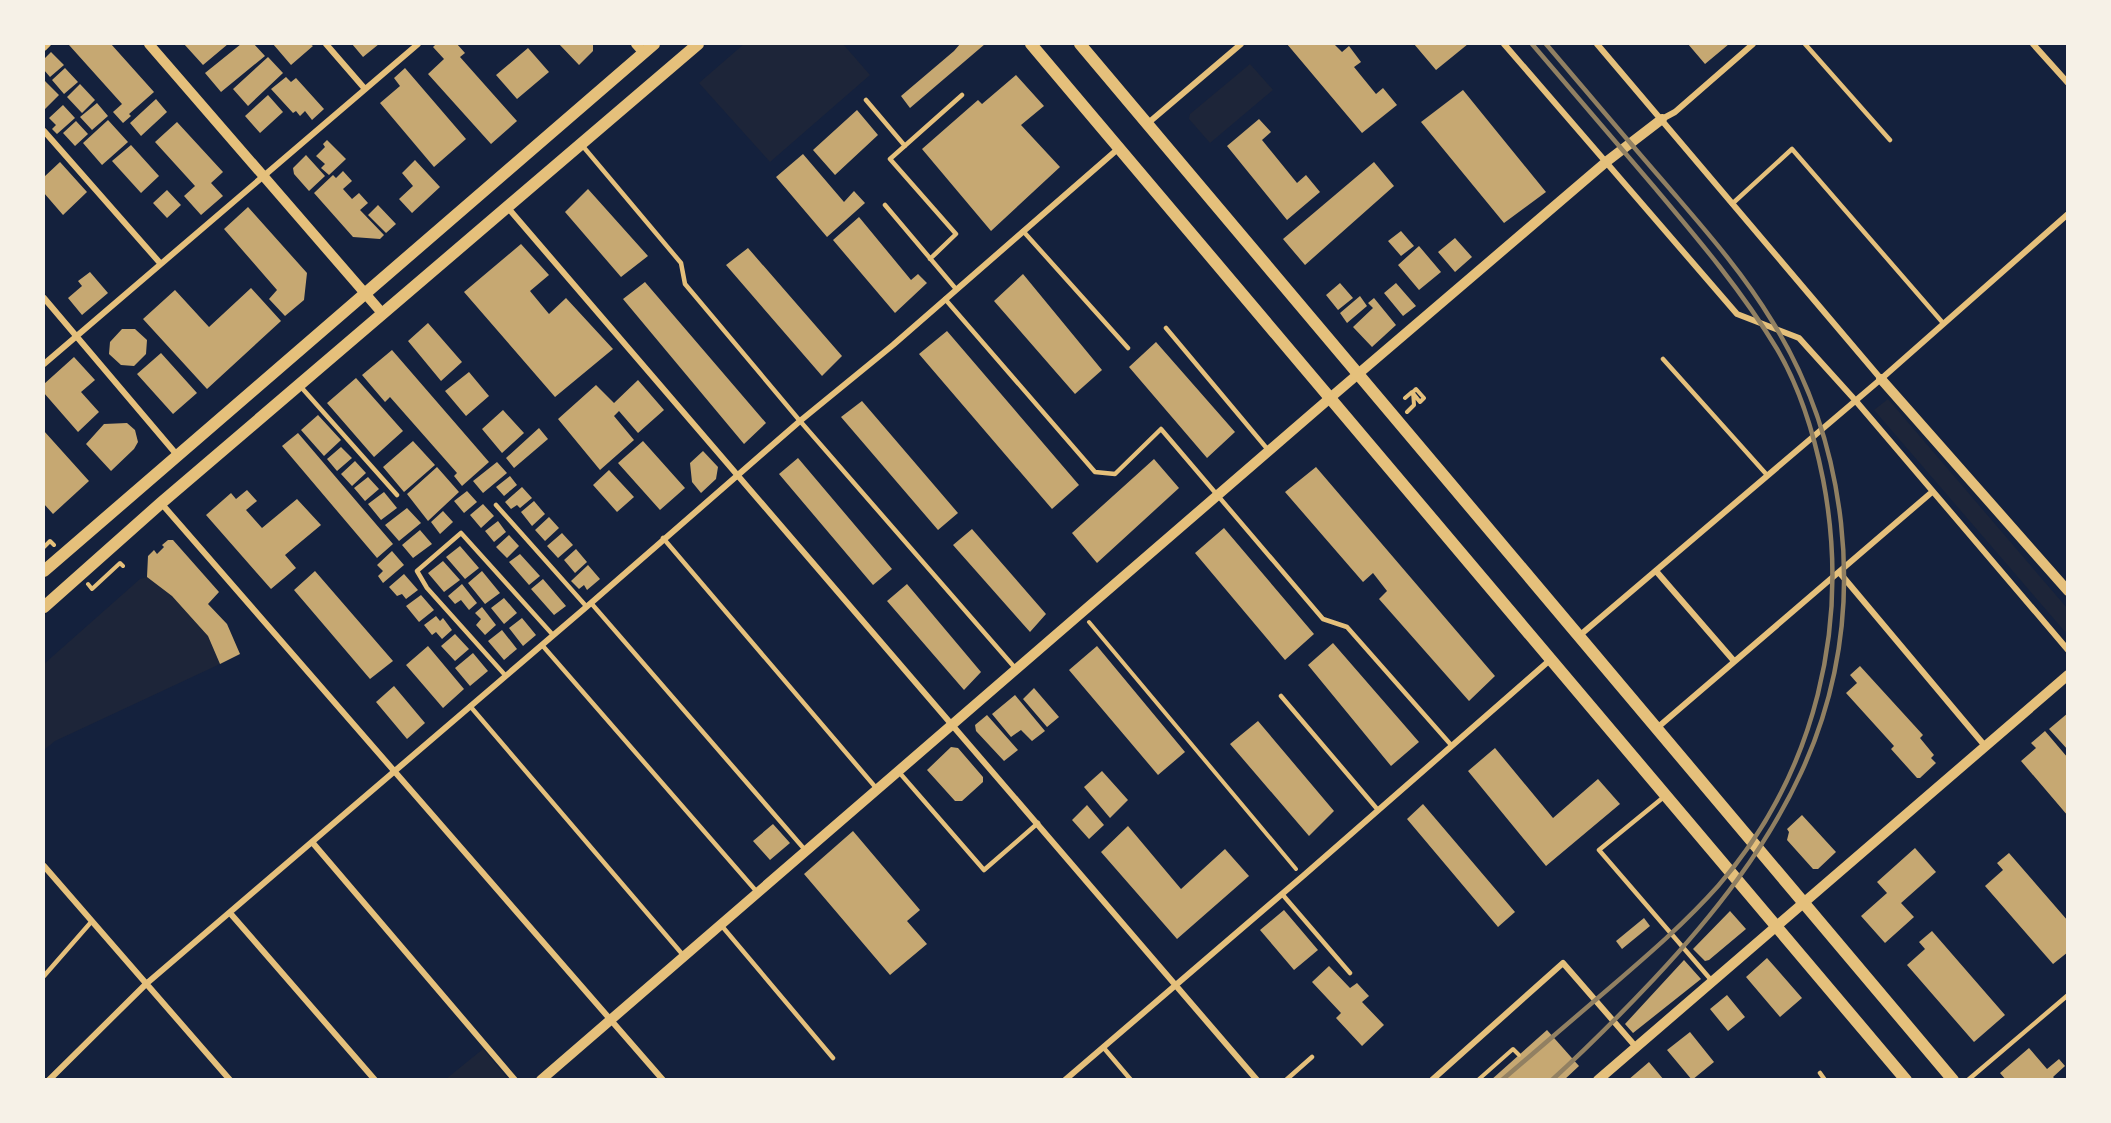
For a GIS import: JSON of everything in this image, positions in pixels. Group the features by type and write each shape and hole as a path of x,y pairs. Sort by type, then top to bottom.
{"main road":[{"path":"44,571 365,294 640,48 654,44"},
{"path":"44,607 161,503 698,44"},
{"path":"1031,44 1906,1080"},
{"path":"1080,44 1953,1080"}],"street":[{"path":"44,48 48,44"},
{"path":"149,44 382,314"},
{"path":"326,44 365,89"},
{"path":"44,363 418,44"},
{"path":"1147,124 1241,44"},
{"path":"1504,44 1737,314 1799,338 1855,400 2067,650"},
{"path":"1597,44 1881,379 2067,591"},
{"path":"541,1080 1606,162 1662,119 1675,112 1753,44"},
{"path":"2033,44 2067,83"},
{"path":"44,131 160,263"},
{"path":"49,1080 146,984 1119,147"},
{"path":"508,208 1257,1080"},
{"path":"1579,637 1881,379 2067,214"},
{"path":"44,298 177,455"},
{"path":"1656,728 1932,492"},
{"path":"161,503 663,1080"},
{"path":"1656,571 1734,661"},
{"path":"1839,572 1985,746"},
{"path":"1065,1080 1551,660"},
{"path":"1598,1080 2067,675"},
{"path":"312,843 515,1080"},
{"path":"44,866 230,1080"},
{"path":"230,913 375,1080"},
{"path":"1432,1080 1563,963 1636,1047"}],"lane":[{"path":"1804,44 1890,140"},
{"path":"930,259 956,234 890,159 962,95"},
{"path":"866,100 905,146"},
{"path":"581,144 681,262 685,285 1016,669"},
{"path":"1732,204 1792,149 1943,323"},
{"path":"885,205 956,289"},
{"path":"1023,231 1128,348"},
{"path":"945,299 1095,472 1115,474 1161,429 1323,619 1347,627 1452,746"},
{"path":"1166,328 1269,452"},
{"path":"1664,359 1767,475"},
{"path":"299,385 397,495"},
{"path":"496,505 588,604 806,851"},
{"path":"505,675 427,588 417,571 461,533 553,635"},
{"path":"663,538 877,789"},
{"path":"542,645 757,892"},
{"path":"1281,696 1378,810"},
{"path":"470,706 684,956"},
{"path":"898,771 984,870 1038,823"},
{"path":"1665,795 1599,850 1712,981"},
{"path":"1282,894 1350,973"},
{"path":"44,976 92,921"},
{"path":"720,924 833,1058"},
{"path":"1968,1080 2067,995"},
{"path":"1103,1047 1131,1080"},
{"path":"1286,1080 1312,1057"},
{"path":"1820,1073 1825,1080"}],"path":[{"path":"1406,398 1412,392 1416,397 1420,402 1424,398 1416,389 1413,392 1414,399 1414,405"},
{"path":"44,547 48,543"},
{"path":"94,587 121,566"},
{"path":"1081,613 1303,876"},
{"path":"1478,1080 1514,1049 1519,1055"}],"shaded area":[{"path":"744,44 843,44 870,75 770,162 699,83"},
{"path":"1250,64 1273,90 1210,143 1189,119 1190,114"},
{"path":"1888,399 2067,608 2067,634 1874,410"},
{"path":"147,577 172,596 208,636 220,664 55,741 44,750 44,664 140,579"},
{"path":"483,1049 508,1079 446,1079"}],"building":[{"path":"111,44 154,92 129,114 131,116 123,123 113,112 122,104 69,45"},
{"path":"184,44 228,44 203,65"},
{"path":"241,44 254,44 265,56 221,92 205,73"},
{"path":"273,44 310,44 313,46 291,65"},
{"path":"352,44 379,44 363,57"},
{"path":"436,44 457,44 465,53 460,57 517,121 491,144 428,74 444,59 433,47"},
{"path":"559,44 593,44 593,51 579,65"},
{"path":"960,44 985,44 910,108 901,96"},
{"path":"1287,44 1334,44 1342,52 1349,46 1361,62 1354,67 1376,94 1383,88 1397,105 1362,133"},
{"path":"1414,44 1468,44 1436,70"},
{"path":"1688,44 1729,44 1705,64"},
{"path":"528,48 549,72 517,99 496,75"},
{"path":"51,52 64,65 50,77 44,70 44,59"},
{"path":"268,57 283,73 248,106 233,89"},
{"path":"65,68 78,82 64,94 52,80"},
{"path":"405,68 466,139 434,167 380,103 400,86 394,78"},
{"path":"1016,75 1044,106 1021,125 1060,167 991,231 922,149 978,100 982,104"},
{"path":"286,77 291,82 296,78 324,109 312,120 305,111 300,116 296,111 293,113 271,89"},
{"path":"45,81 59,95 44,110 44,83"},
{"path":"80,84 95,100 82,113 67,97"},
{"path":"1463,90 1546,192 1504,223 1421,122"},
{"path":"268,95 283,112 260,133 245,116"},
{"path":"156,99 167,112 141,136 130,123"},
{"path":"97,103 108,116 92,130 80,117"},
{"path":"63,105 75,118 57,134 52,129 56,125 49,118"},
{"path":"857,110 878,135 835,175 813,150"},
{"path":"1259,119 1271,132 1262,140 1297,183 1306,175 1320,192 1287,220 1227,146"},
{"path":"108,120 128,142 102,165 83,143"},
{"path":"76,121 88,134 75,146 63,133"},
{"path":"177,122 223,172 211,183 223,196 201,215 184,196 195,186 155,142"},
{"path":"327,140 346,159 329,175 321,168 325,164 316,156 325,147 323,144"},
{"path":"131,145 159,176 141,193 112,161"},
{"path":"803,154 844,202 854,191 865,203 827,237 776,177"},
{"path":"306,155 325,176 309,191 294,174 293,168"},
{"path":"415,160 440,187 412,213 399,199 413,186 402,173"},
{"path":"60,162 87,192 63,215 44,193 44,177"},
{"path":"1374,162 1394,186 1305,265 1283,239"},
{"path":"343,171 352,181 343,189 352,199 359,193 368,203 360,210 384,235 380,239 353,237 314,193 333,175 336,178"},
{"path":"588,189 648,256 621,277 565,212"},
{"path":"167,190 181,205 167,218 153,203"},
{"path":"378,205 396,224 386,233 368,215"},
{"path":"248,207 307,273 304,300 285,316 269,299 277,290 224,229"},
{"path":"859,217 911,280 918,274 927,283 895,313 833,240"},
{"path":"1401,231 1414,246 1401,256 1388,241"},
{"path":"1455,238 1472,257 1455,272 1438,252"},
{"path":"521,244 549,275 530,291 549,314 566,298 613,349 555,397 464,292"},
{"path":"1419,246 1441,272 1419,290 1398,265"},
{"path":"748,248 842,356 822,376 726,265"},
{"path":"90,272 108,293 82,315 68,298 82,286 78,281"},
{"path":"1023,274 1102,370 1075,394 994,301"},
{"path":"645,282 766,423 744,444 623,299"},
{"path":"1340,283 1353,298 1338,310 1326,295"},
{"path":"1396,283 1416,306 1403,316 1384,293"},
{"path":"251,288 281,321 207,389 143,319 175,290 209,327"},
{"path":"1360,296 1367,306 1347,323 1340,313"},
{"path":"1374,298 1396,325 1372,347 1353,327 1373,308 1368,303"},
{"path":"428,323 462,362 441,381 408,341"},
{"path":"122,329 135,329 147,340 146,354 134,366 121,365 109,354 110,342"},
{"path":"947,331 1079,485 1052,509 919,354"},
{"path":"1156,342 1235,432 1207,458 1129,367"},
{"path":"392,350 489,462 462,486 454,476 457,473 390,397 385,402 362,375"},
{"path":"161,353 197,393 173,414 137,374"},
{"path":"74,357 95,380 81,392 99,412 78,432 44,393 44,384"},
{"path":"469,372 489,396 466,416 445,391"},
{"path":"356,378 403,431 374,457 327,403"},
{"path":"638,380 664,410 638,433 619,411 614,416 634,440 600,470 558,419 596,385 614,403"},
{"path":"862,401 958,513 938,530 841,417"},
{"path":"503,410 524,433 502,453 482,429"},
{"path":"318,415 341,440 324,456 301,430"},
{"path":"127,423 135,430 138,442 134,449 111,471 86,444 104,424"},
{"path":"539,428 548,439 514,468 506,458"},
{"path":"44,431 89,481 53,514 44,504"},
{"path":"298,433 393,544 377,558 282,446"},
{"path":"413,441 435,465 404,492 383,467"},
{"path":"643,441 685,488 660,510 618,463"},
{"path":"341,447 352,458 337,471 327,459"},
{"path":"703,451 718,467 716,479 701,493 692,482 690,463"},
{"path":"798,458 892,569 873,585 779,474"},
{"path":"1154,459 1179,488 1097,563 1072,533"},
{"path":"355,461 366,473 352,486 341,474"},
{"path":"497,462 507,473 483,493 473,481"},
{"path":"437,467 459,492 428,521 407,494"},
{"path":"1316,467 1495,676 1469,701 1379,599 1387,591 1373,573 1363,582 1285,492"},
{"path":"609,470 634,497 617,512 593,485"},
{"path":"510,476 517,485 504,496 496,487"},
{"path":"368,477 379,489 365,501 354,488"},
{"path":"522,487 532,498 520,508 517,505 511,509 505,502"},
{"path":"247,490 257,501 246,510 262,528 297,499 321,525 285,555 296,568 271,589 206,515 231,493 236,499"},
{"path":"467,491 477,502 464,513 454,501"},
{"path":"384,492 397,508 381,520 368,504"},
{"path":"534,501 545,514 532,526 521,512"},
{"path":"483,504 494,516 481,528 470,515"},
{"path":"407,508 421,523 399,541 385,525"},
{"path":"443,511 453,522 440,534 431,522"},
{"path":"549,517 559,528 545,541 535,530"},
{"path":"498,521 506,532 494,542 485,531"},
{"path":"1224,528 1314,634 1285,660 1195,553"},
{"path":"972,529 1046,614 1030,632 953,545"},
{"path":"420,530 432,544 413,558 402,545"},
{"path":"562,533 573,545 558,558 547,546"},
{"path":"509,535 519,546 507,558 496,547"},
{"path":"168,540 173,540 219,592 208,604 227,624 240,654 220,664 208,636 172,596 147,577 148,556 154,550 157,554"},
{"path":"460,546 479,568 465,579 446,557"},
{"path":"576,549 587,562 575,573 564,560"},
{"path":"392,551 404,565 383,583 378,576 383,571 377,565"},
{"path":"520,554 540,576 529,585 509,562"},
{"path":"443,561 460,580 444,592 428,573"},
{"path":"588,565 600,579 587,590 584,585 579,589 571,581"},
{"path":"315,571 393,661 370,679 294,590"},
{"path":"482,571 500,593 485,604 468,583"},
{"path":"404,574 418,590 406,599 402,594 397,596 389,587"},
{"path":"543,579 566,606 554,615 531,589"},
{"path":"462,584 477,603 469,610 461,600 455,604 448,596"},
{"path":"907,584 981,672 964,690 887,601"},
{"path":"421,595 434,610 419,622 406,606"},
{"path":"504,598 517,613 504,624 491,608"},
{"path":"482,607 496,625 485,635 476,625 481,619 475,613"},
{"path":"436,616 440,621 443,618 452,630 442,639 436,632 432,635 424,625"},
{"path":"522,618 536,635 523,646 509,628"},
{"path":"502,630 517,649 504,660 488,641"},
{"path":"455,634 469,649 455,661 441,646"},
{"path":"1333,643 1419,742 1391,766 1308,665"},
{"path":"428,646 464,689 443,708 406,665"},
{"path":"1097,646 1185,752 1158,775 1069,670"},
{"path":"473,653 488,671 470,686 455,668"},
{"path":"1860,666 1923,735 1920,738 1934,755 1931,758 1936,763 1920,778 1917,778 1891,749 1894,746 1846,693 1857,683 1850,675"},
{"path":"394,686 425,723 407,739 376,702"},
{"path":"1034,688 1059,717 1047,727 1023,699"},
{"path":"1015,695 1045,731 1032,741 1021,730 1011,737 992,714"},
{"path":"2068,713 2068,750 2049,729"},
{"path":"987,715 1018,750 1004,761 976,731 975,725"},
{"path":"1258,721 1334,811 1309,836 1230,744"},
{"path":"2045,731 2068,758 2068,816 2021,761 2036,748 2031,743"},
{"path":"951,747 958,748 983,777 983,782 962,801 955,801 927,770"},
{"path":"1495,748 1553,818 1598,779 1620,804 1546,866 1468,771"},
{"path":"1102,771 1128,800 1110,818 1084,787"},
{"path":"1423,804 1515,912 1498,927 1407,819"},
{"path":"1087,805 1104,825 1089,839 1072,820"},
{"path":"1802,815 1836,852 1818,869 1813,869 1787,840 1789,832 1787,829"},
{"path":"773,824 790,843 770,860 753,841"},
{"path":"1128,826 1181,889 1225,849 1249,876 1177,939 1101,852"},
{"path":"853,831 920,910 907,921 927,944 890,975 804,874"},
{"path":"1915,848 1936,872 1901,903 1914,917 1885,943 1861,916 1887,893 1877,882"},
{"path":"2009,853 2068,921 2068,952 2053,964 1985,886 2003,870 1997,863"},
{"path":"1284,910 1318,950 1294,970 1260,930"},
{"path":"1730,911 1746,929 1705,961 1693,949"},
{"path":"1644,918 1650,926 1622,949 1616,941"},
{"path":"1932,931 2005,1015 1974,1042 1907,965 1925,949 1919,942"},
{"path":"1767,958 1802,998 1780,1017 1746,977"},
{"path":"1684,960 1701,979 1633,1033 1625,1024"},
{"path":"1329,966 1350,988 1357,983 1369,996 1362,1002 1384,1025 1362,1046 1336,1018 1341,1013 1312,982"},
{"path":"1727,995 1745,1017 1728,1031 1710,1009"},
{"path":"1547,1030 1579,1066 1564,1080 1491,1080"},
{"path":"1690,1032 1714,1062 1692,1080 1667,1050"},
{"path":"2029,1048 2047,1069 2059,1059 2065,1066 2053,1077 2056,1080 2006,1080 2000,1073"},
{"path":"1649,1062 1664,1080 1628,1080"}],"railway":[{"path":"1502,1080 1654,950 1718,886 1752,842 1780,795 1802,746 1818,694 1828,642 1832,588 1831,533 1823,479 1811,428 1799,395 1777,349 1734,286 1703,246 1532,44"},
{"path":"1546,44 1724,253 1761,303 1786,344 1798,368 1826,444 1841,523 1844,591 1838,655 1823,716 1801,773 1772,827 1737,880 1697,930 1628,1006 1552,1080"}]}
